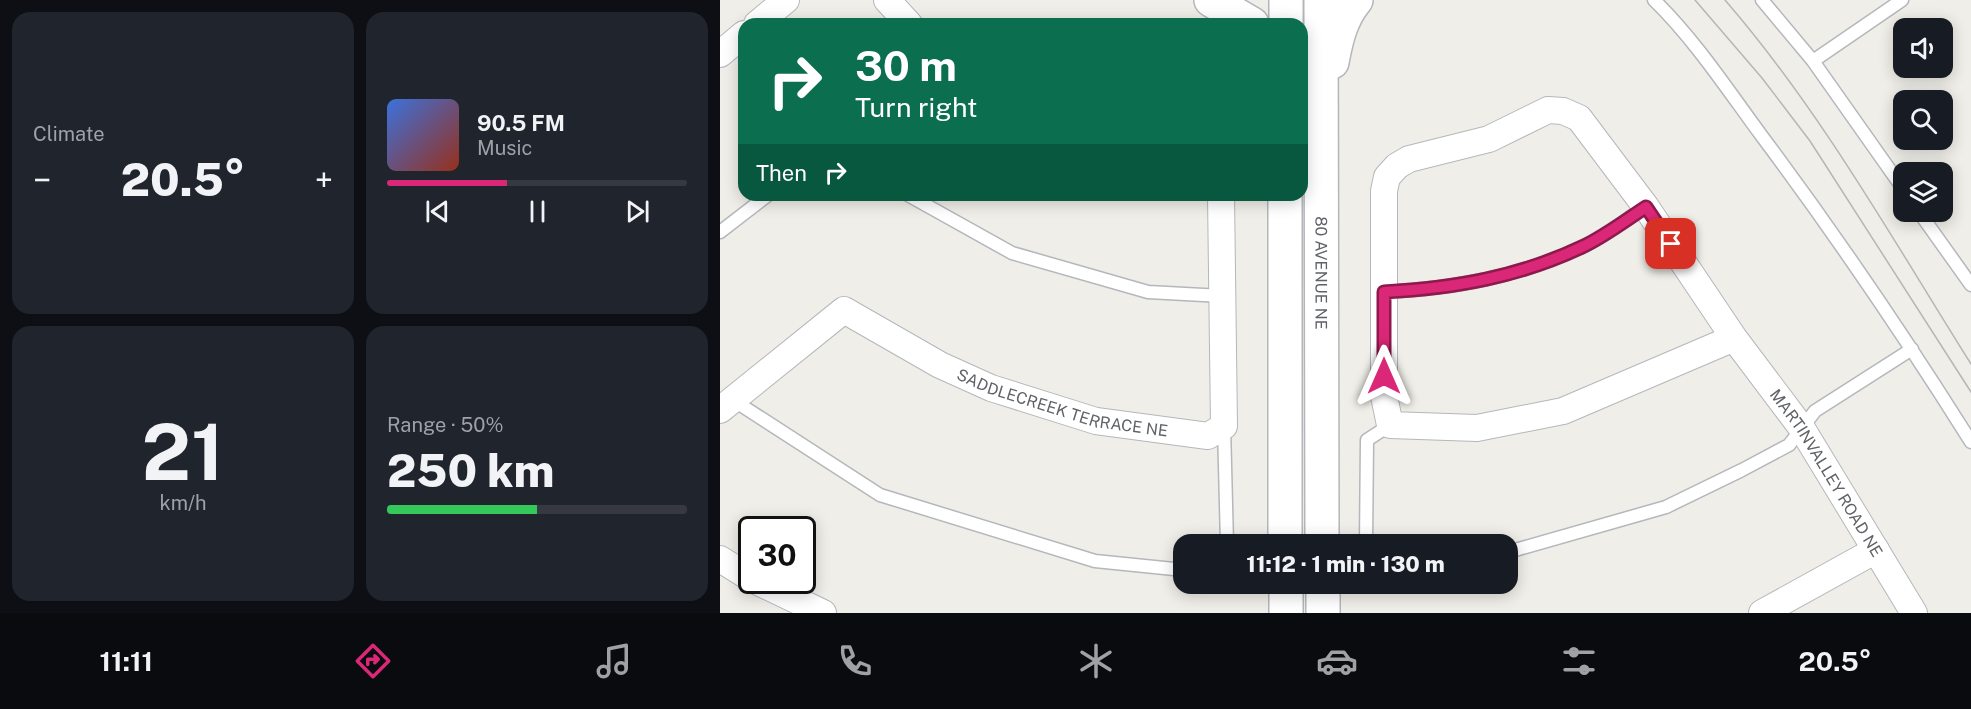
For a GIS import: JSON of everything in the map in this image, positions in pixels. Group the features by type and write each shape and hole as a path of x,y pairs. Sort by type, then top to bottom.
{"main road":[{"path":"1211,0 1242,18"},
{"path":"1286,0 1286,18"},
{"name":"80 AVENUE NE","path":"1321,0 1323,534"},
{"path":"1322,120 1336,39 1348,9 1356,0"},
{"path":"1285,201 1286,534"},
{"path":"1286,594 1286,613"},
{"path":"1323,594 1323,613"}],"street":[{"path":"764,18 786,0"},
{"path":"886,0 903,18"},
{"path":"720,54 738,39"},
{"name":"MARTINVALLEY ROAD NE","path":"1390,425 1384,396 1384,191 1388,177 1397,166 1410,159 1489,138 1548,110 1563,111 1579,118 1646,207 1734,338 1801,427 1914,613"},
{"path":"1221,201 1224,426"},
{"name":"SADDLECREEK TERRACE NE","path":"727,405 844,310 940,365 991,388 1096,421 1208,436 1224,426"},
{"path":"1390,425 1477,428 1563,411 1734,338"},
{"path":"1762,613 1876,550"},
{"path":"720,559 738,570"},
{"path":"783,594 823,613"}],"lane":[{"path":"1654,0 1684,31 1803,191 1912,349 1971,442"},
{"path":"1762,0 1813,62 1893,175"},
{"path":"1813,62 1902,0"},
{"path":"720,232 760,201"},
{"path":"919,201 1012,253 1148,292 1222,296"},
{"path":"1384,292 1435,290 1507,277 1585,246 1646,207"},
{"path":"1926,222 1971,285"},
{"path":"1518,549 1666,507 1790,445 1801,427 1815,411 1912,349"},
{"path":"727,405 880,495 1095,561 1173,569"},
{"path":"1366,534 1368,440 1390,425"},
{"path":"1224,426 1227,534"}],"tram line":[{"path":"1695,0 1762,78 1810,141 1971,392"},
{"path":"1725,0 1760,42 1824,131 1971,364"}],"route":[{"path":"1384,376 1384,292 1435,290 1507,277 1585,246 1646,207 1671,244"}]}
